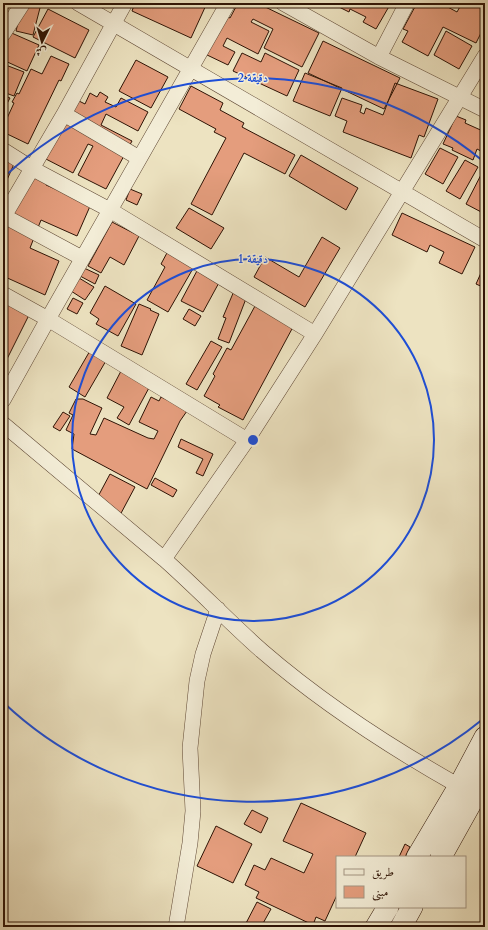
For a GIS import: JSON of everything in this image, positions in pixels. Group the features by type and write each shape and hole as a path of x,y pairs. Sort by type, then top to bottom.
{"main road":[{"path":"418,856 473,798 485,737"},
{"path":"442,856 485,778"},
{"path":"376,927 387,908"},
{"path":"401,927 411,908"}],"street":[{"path":"3,34 23,3"},
{"path":"78,3 485,240"},
{"path":"82,258 4,217 33,169 125,3"},
{"path":"3,400 82,258 228,3"},
{"path":"283,3 379,57 485,110"},
{"path":"379,57 407,3"},
{"path":"164,559 247,440 315,334 485,56"},
{"path":"64,114 139,158"},
{"path":"3,150 33,169 110,210 315,334"},
{"path":"3,294 48,319 247,440"},
{"path":"3,424 164,559 261,650 315,693 412,759 473,798"},
{"path":"176,927 190,843 193,785 190,748 197,680 203,654 218,609"}],"building":[{"path":"23,3 41,4 33,35 16,31"},
{"path":"135,3 207,3 191,38 132,11"},
{"path":"238,3 257,3 319,33 302,67 264,48 273,29 253,19 251,22 269,31 258,54 227,38 223,46 235,52 228,65 205,54 224,15 230,18"},
{"path":"331,3 391,3 376,29 363,22 366,17 350,9 349,12"},
{"path":"417,3 445,3 444,5 457,12 462,3 485,3 485,25 476,43 443,27 428,56 402,42 408,31 403,29"},
{"path":"48,9 89,30 75,58 33,37"},
{"path":"7,31 39,45 27,71 3,60 3,38"},
{"path":"446,31 472,46 459,69 434,55"},
{"path":"323,41 400,78 384,109 308,73"},
{"path":"242,53 261,62 265,53 299,70 287,96 233,71"},
{"path":"51,56 69,64 61,81 59,80 28,144 3,132 3,127 14,103 12,102 17,93 19,94 31,69 42,74"},
{"path":"136,60 168,77 151,108 119,91"},
{"path":"3,64 24,72 14,96 3,92 3,83 6,75 3,74"},
{"path":"305,73 342,88 330,116 293,101"},
{"path":"395,83 438,99 424,137 419,135 411,158 343,132 347,121 335,116 342,98 362,105 360,112 364,114 366,108 383,115"},
{"path":"191,86 223,103 220,110 244,123 242,127 295,155 285,174 244,153 212,215 191,204 226,138 214,132 216,129 179,109"},
{"path":"100,92 108,97 105,102 116,107 121,98 148,112 138,131 106,114 101,125 132,141 106,189 78,175 93,146 88,144 73,173 44,158 75,99 85,104 90,93 97,97"},
{"path":"3,95 10,98 3,111"},
{"path":"456,116 466,120 465,123 485,132 485,153 477,149 473,160 443,144"},
{"path":"440,148 458,157 443,184 425,174"},
{"path":"3,151 17,157 3,189"},
{"path":"301,155 358,188 346,210 289,176"},
{"path":"465,160 478,167 460,199 446,191"},
{"path":"485,167 485,214 466,204"},
{"path":"28,169 49,178 46,185 91,204 77,236 41,220 30,248 59,261 45,295 3,276 3,227"},
{"path":"130,189 142,194 137,205 126,200"},
{"path":"189,208 224,228 211,249 176,228"},
{"path":"402,213 475,247 462,274 439,263 444,252 430,245 427,252 392,235"},
{"path":"112,222 139,236 124,265 110,257 101,273 88,266"},
{"path":"322,237 340,248 305,307 254,277 265,257 299,277"},
{"path":"168,251 195,265 168,312 147,300 165,267 161,264"},
{"path":"485,264 485,288 476,284"},
{"path":"199,267 221,279 203,312 181,301"},
{"path":"84,268 99,275 95,284 80,276"},
{"path":"79,278 94,287 85,300 71,291"},
{"path":"105,286 136,304 118,336 96,324 99,319 90,313"},
{"path":"234,291 247,296 229,343 218,339 226,318 223,317"},
{"path":"73,298 83,303 77,314 67,309"},
{"path":"3,300 30,313 3,367"},
{"path":"139,304 159,314 142,355 121,346"},
{"path":"255,306 293,327 243,420 218,407 220,405 204,396 215,376 213,374 227,348 231,350"},
{"path":"189,309 201,316 195,326 183,319"},
{"path":"211,341 222,347 197,390 186,384"},
{"path":"91,349 107,359 85,397 69,387"},
{"path":"121,371 150,386 129,425 117,418 124,407 107,398"},
{"path":"151,397 159,401 161,397 187,411 180,421 147,489 72,449 74,434 66,430 73,415 69,413 76,399 83,399 102,408 90,434 96,435 104,418 148,438 154,439 158,431 139,422"},
{"path":"63,412 70,416 60,431 53,427"},
{"path":"181,439 213,454 203,476 196,473 203,459 178,447"},
{"path":"110,474 135,487 119,517 94,504"},
{"path":"155,478 177,490 173,497 151,485"},
{"path":"301,803 366,833 355,856 336,856 336,897 325,921 316,917 313,925 256,898 259,892 245,885 254,865 265,870 271,858 304,873 313,854 283,841"},
{"path":"252,810 268,818 261,833 244,824"},
{"path":"216,826 252,844 233,883 197,866"},
{"path":"405,844 410,847 406,856 399,856"},
{"path":"257,902 271,909 261,927 244,927"},
{"path":"485,916 485,927 454,927 482,924 481,917"}]}
